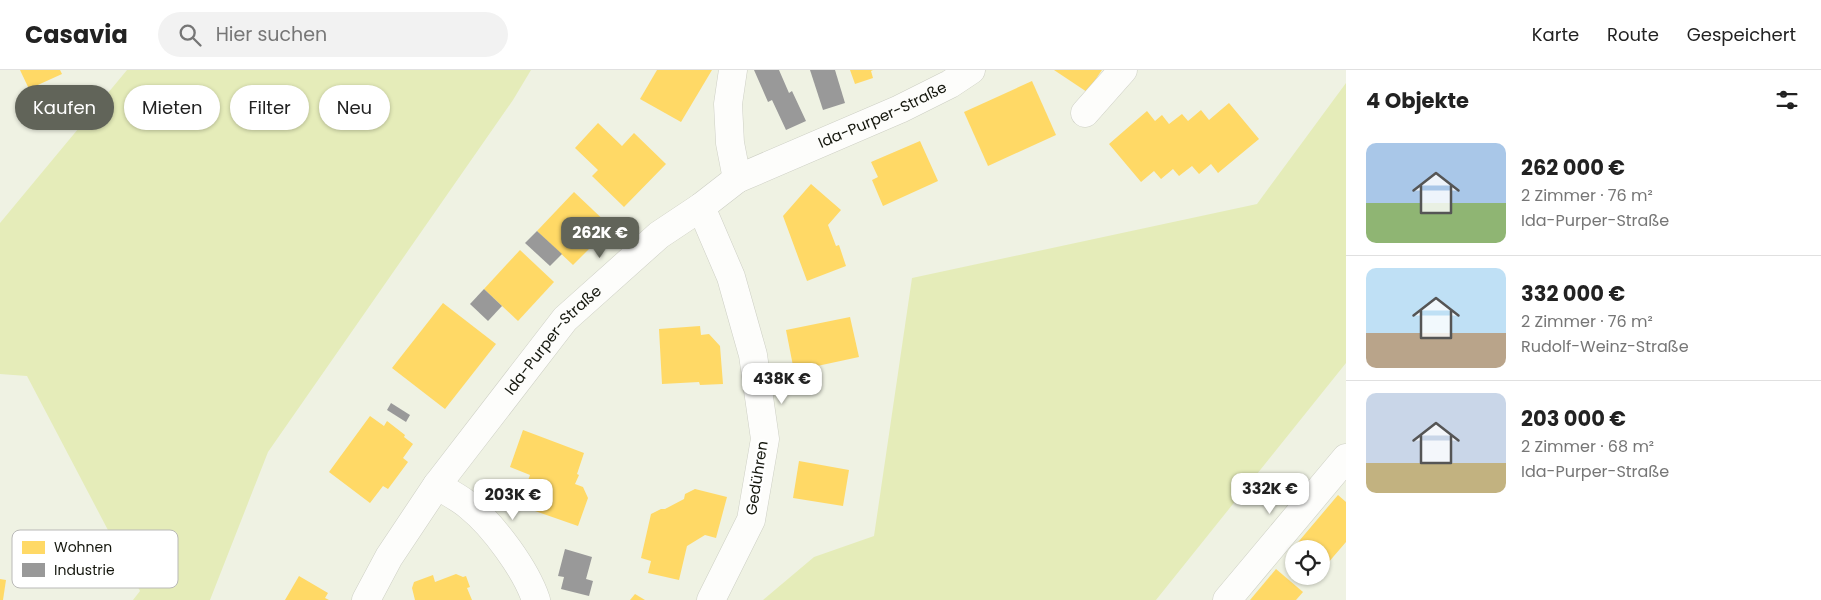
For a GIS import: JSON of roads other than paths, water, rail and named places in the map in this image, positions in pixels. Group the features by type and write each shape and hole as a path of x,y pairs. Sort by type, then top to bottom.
{"street":[{"path":"734,70 728,104 730,143 738,179"},
{"name":"Ida-Purper-Straße","path":"366,600 390,557 437,485 564,319 658,235 701,207 738,179 900,109 950,84 971,70"},
{"path":"1085,114 1123,70"},
{"name":"Gedühren","path":"701,207 731,277 753,355 765,440 751,520 711,600"},
{"path":"1227,600 1346,458"},
{"path":"437,485 469,506 494,530 531,584 536,600"}]}
